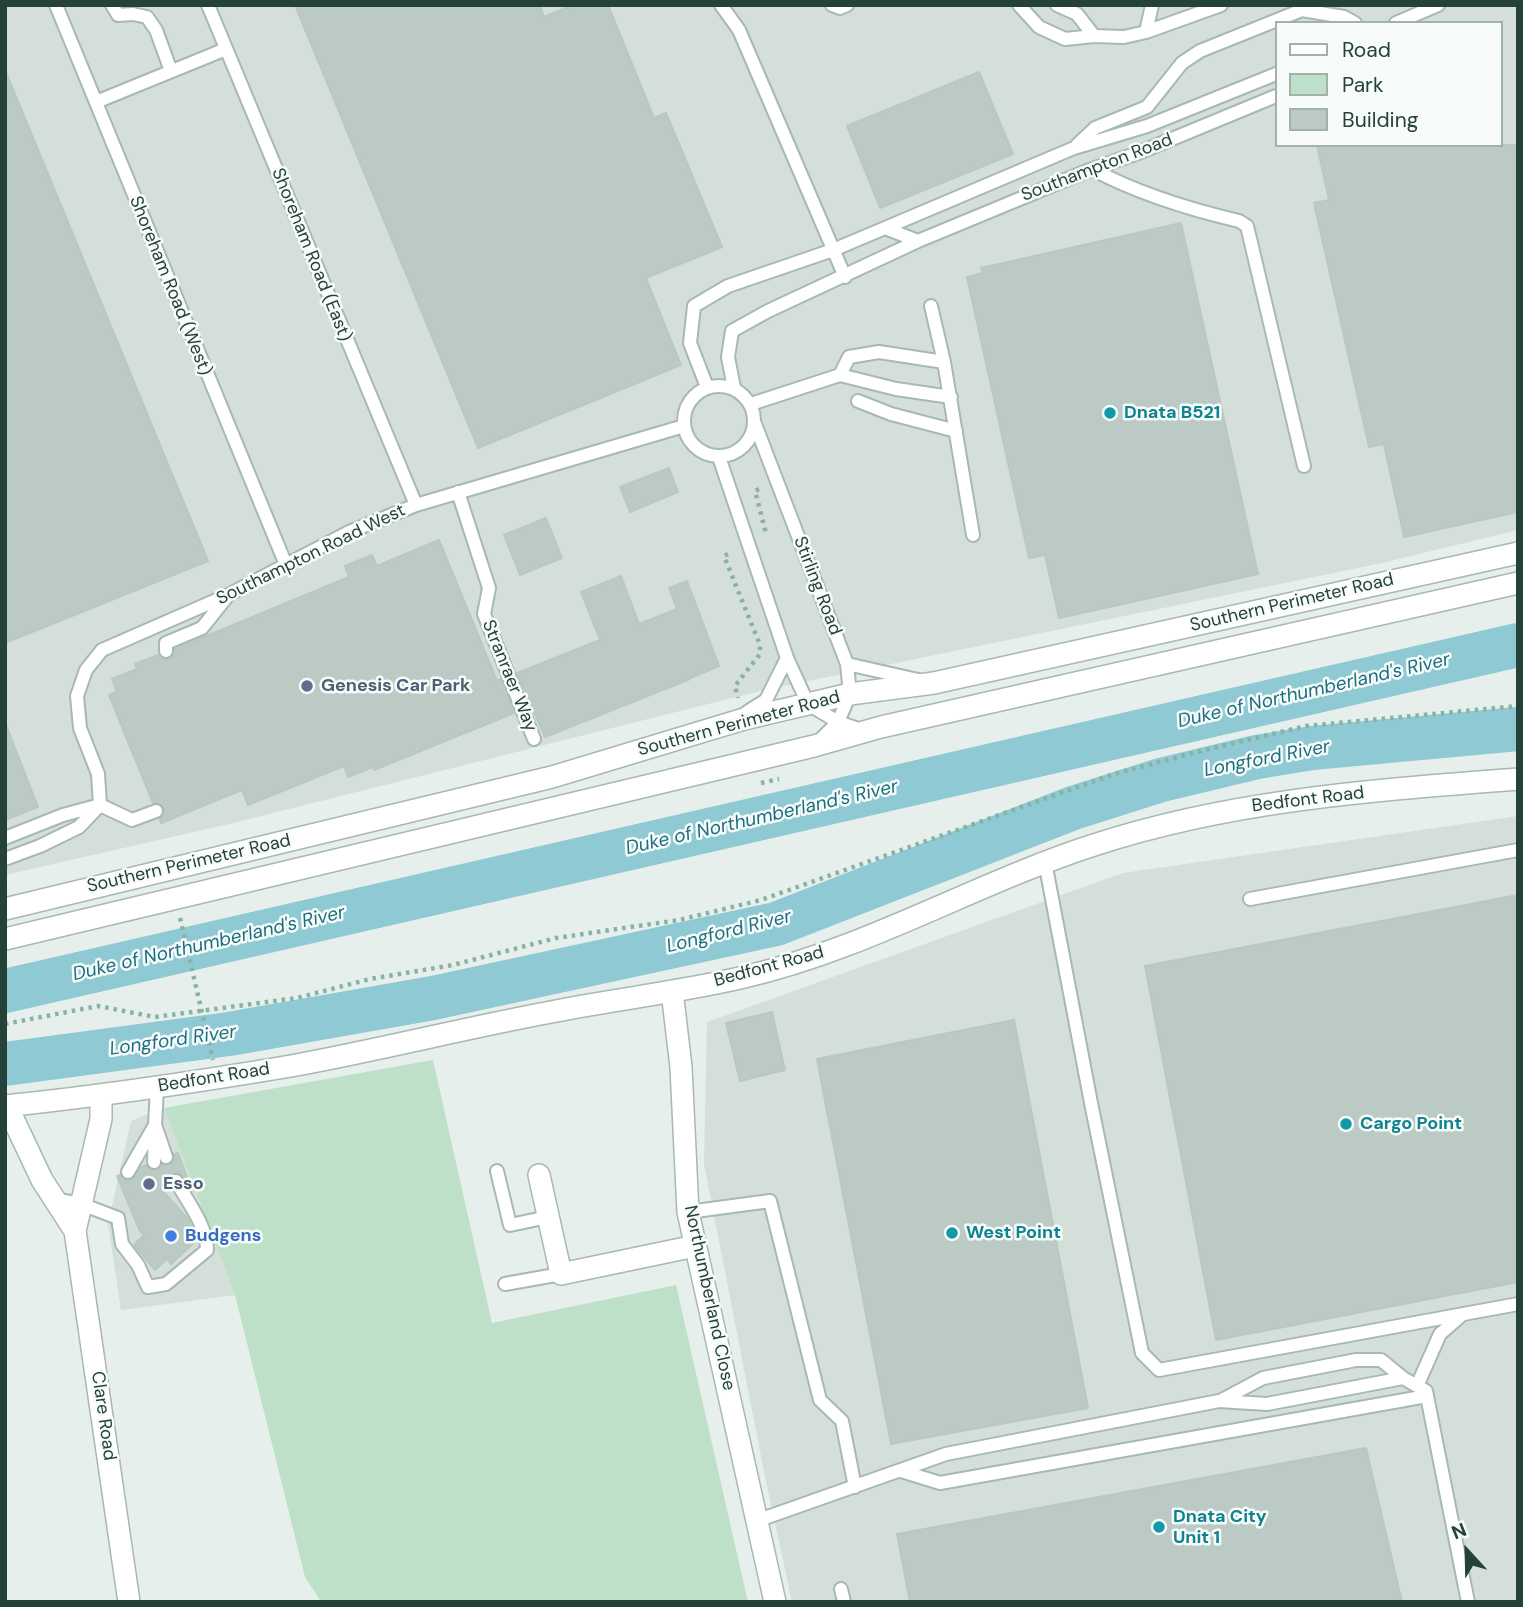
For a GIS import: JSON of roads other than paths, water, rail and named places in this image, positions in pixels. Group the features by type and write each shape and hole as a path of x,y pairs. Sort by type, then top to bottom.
{"street":[{"name":"Southern Perimeter Road","path":"5,909 552,778 738,718 850,694 934,683 1518,553"},
{"name":"Southern Perimeter Road","path":"5,939 814,746 865,731 1518,583"},
{"name":"Bedfont Road","path":"6,1106 101,1097 294,1065 552,1011 744,977 816,956 1045,862 1158,826 1246,807 1406,788 1518,779"},
{"name":"Northumberland Close","path":"671,991 681,1067 688,1212 759,1520 775,1602"},
{"name":"Clare Road","path":"101,1097 101,1119 75,1231 130,1602"},
{"name":"Clare Road","path":"6,1106 53,1199 75,1231"},
{"path":"539,1175 561,1274 695,1246"}],"lane":[{"name":"Shoreham Road (West)","path":"56,5 286,565"},
{"path":"112,5 118,15 147,17 156,30 171,71"},
{"name":"Shoreham Road (East)","path":"208,5 416,505"},
{"path":"721,5 739,30 845,277"},
{"path":"832,5 840,8 847,5"},
{"path":"1019,5 1039,27 1065,39 1116,37 1146,32 1221,5"},
{"path":"1057,5 1077,13 1094,36"},
{"path":"1146,32 1152,5"},
{"path":"1401,21 1438,5"},
{"name":"Southampton Road","path":"1274,21 1302,10 1344,17 1351,21"},
{"name":"Southampton Road","path":"1074,148 1095,128 1147,107 1182,63 1199,51 1274,21"},
{"path":"96,102 226,49"},
{"name":"Southampton Road","path":"707,387 690,343 694,306 727,286 833,250 1074,148 1147,126 1274,75"},
{"name":"Southampton Road","path":"734,388 728,357 732,331 768,311 918,241 1274,97"},
{"path":"1092,169 1116,182 1239,221 1247,226 1304,466"},
{"path":"885,228 918,241"},
{"path":"931,306 951,397 973,535"},
{"path":"840,375 849,356 879,352 944,362"},
{"path":"751,404 840,375 951,397"},
{"path":"723,385 734,388 751,404 755,424 752,437 741,449 729,455 719,457 706,454 694,447 687,436 684,414 696,393 707,387 723,385"},
{"path":"858,401 891,414 956,431"},
{"name":"Stirling Road","path":"755,424 847,664 850,694"},
{"name":"Southampton Road West","path":"100,805 98,774 80,728 77,709 80,683 86,670 102,650 228,595 349,532 416,505 684,426"},
{"path":"719,457 787,658 808,704 838,722 865,731"},
{"name":"Stranraer Way","path":"458,492 489,588 484,614 534,739"},
{"path":"166,651 166,643 202,628 228,595"},
{"path":"738,718 766,700 787,658"},
{"path":"847,664 934,683"},
{"path":"814,746 838,722 850,694"},
{"path":"5,838 63,815 100,805 132,820 156,811"},
{"path":"5,859 79,827 100,805"},
{"path":"1250,900 1518,850"},
{"path":"1045,862 1142,1353 1159,1370 1518,1304"},
{"path":"158,1088 155,1125 160,1160"},
{"path":"134,1169 155,1125"},
{"path":"497,1171 510,1225 548,1217"},
{"path":"118,1218 122,1244 138,1265 148,1287 166,1284 207,1250 204,1232 176,1181"},
{"path":"53,1199 81,1204 118,1218 131,1211"},
{"path":"688,1212 770,1201 820,1400 842,1421 855,1487"},
{"path":"505,1284 561,1274"},
{"path":"1417,1386 1440,1334 1463,1314"},
{"path":"1219,1401 1263,1378 1356,1360 1381,1360 1403,1378 1426,1391 1468,1602"},
{"path":"759,1520 946,1454 1219,1401 1267,1404 1403,1378"},
{"path":"900,1471 940,1483 1427,1396"}],"waterway":[{"name":"Duke of Northumberland's River","path":"5,991 1518,645"},
{"name":"Longford River","path":"5,1064 229,1034 433,998 776,924 1073,808 1161,780 1257,757 1312,748 1518,729"}],"place":[{"name":"Dnata B521","path":"1110,413"},
{"name":"Genesis Car Park","path":"307,686"},
{"name":"Cargo Point","path":"1346,1124"},
{"name":"Esso","path":"149,1184"},
{"name":"West Point","path":"952,1233"},
{"name":"Budgens","path":"171,1236"},
{"name":"Dnata City Unit 1","path":"1159,1527"}]}
